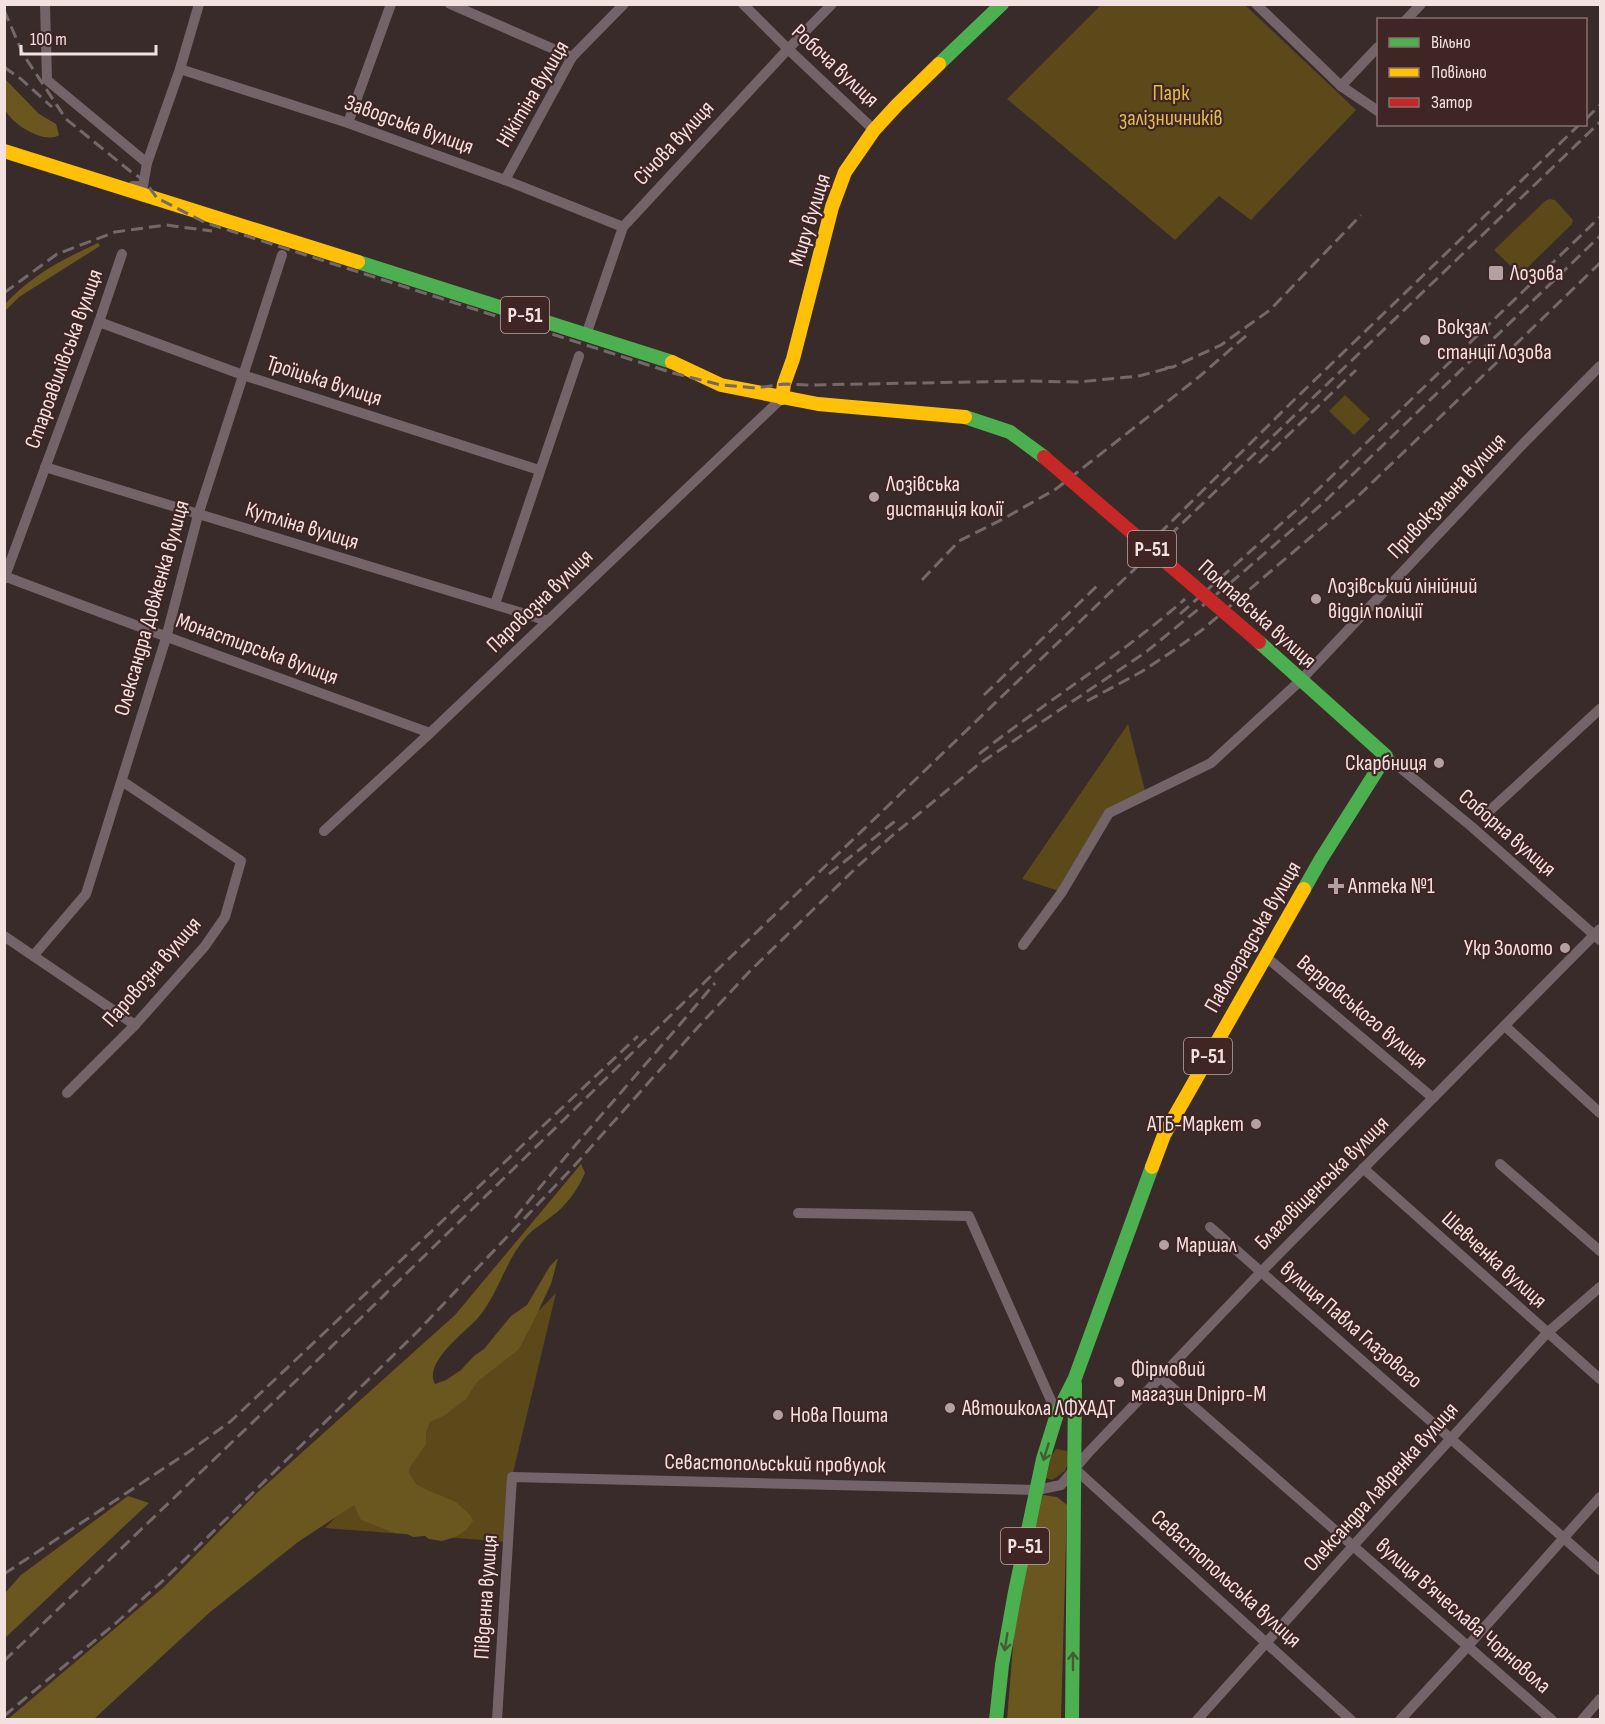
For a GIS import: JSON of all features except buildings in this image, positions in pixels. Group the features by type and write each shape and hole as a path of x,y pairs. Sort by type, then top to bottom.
{"main road":[{"name":"Миру вулиця","path":"782,398 832,207 845,172 874,130 897,105 1002,4"},
{"name":"Р-51","path":"4,151 286,238 678,364 720,385 782,398"},
{"name":"Полтавська вулиця","path":"782,398 818,404 967,417 1010,432 1044,457 1259,642 1386,756"},
{"name":"Павлоградська вулиця","path":"996,1719 1002,1665 1015,1592 1043,1459 1164,1134 1321,859 1386,756"},
{"name":"Павлоградська вулиця","path":"1072,1719 1075,1378"}],"street":[{"path":"45,4 47,80 147,163"},
{"path":"133,186 143,186 147,163 180,69 199,4"},
{"path":"348,123 391,4"},
{"path":"450,4 572,57"},
{"name":"Нікітіна вулиця","path":"505,180 572,57 624,4"},
{"name":"Робоча вулиця","path":"743,4 874,130"},
{"name":"Січова вулиця","path":"586,334 623,227 832,4"},
{"path":"1408,18 1421,4"},
{"path":"1263,7 1341,86 1377,110"},
{"path":"1341,86 1377,48"},
{"name":"Заводська вулиця","path":"180,69 348,123 505,180 623,227"},
{"name":"Староавилівська вулиця","path":"5,577 122,254"},
{"name":"Олександра Довженка вулиця","path":"33,955 86,894 166,638 198,515 282,255"},
{"name":"Троїцька вулиця","path":"99,322 243,375 539,470"},
{"path":"495,604 579,356"},
{"name":"Привокзальна вулиця","path":"1023,945 1062,892 1109,813 1211,763 1300,681 1523,444 1600,366"},
{"name":"Паровозна вулиця","path":"324,831 782,398"},
{"name":"Кутліна вулиця","path":"45,467 548,621"},
{"name":"Монастирська вулиця","path":"5,577 430,733"},
{"path":"1485,815 1600,709"},
{"name":"Соборна вулиця","path":"1386,756 1598,934"},
{"name":"Паровозна вулиця","path":"67,1093 135,1025 206,946 225,917 241,861 122,781"},
{"name":"Благовіщенська вулиця","path":"1037,1490 1061,1485 1074,1468 1261,1272 1598,934"},
{"path":"4,936 135,1025"},
{"name":"Вердовського вулиця","path":"1265,956 1433,1098"},
{"path":"1506,1026 1600,1113"},
{"path":"1500,1164 1600,1251"},
{"name":"Шевченка вулиця","path":"1363,1168 1600,1379"},
{"path":"798,1214 969,1216 1058,1414"},
{"name":"вулиця Павла Глазового","path":"1210,1227 1600,1570"},
{"name":"Олександра Лавренка вулиця","path":"1197,1719 1547,1333 1600,1287"},
{"name":"вулиця В’ячеслава Чорновола","path":"1160,1377 1552,1719"},
{"name":"Севастопольська вулиця","path":"1074,1468 1351,1719"},
{"name":"Севастопольський провулок","path":"512,1477 1037,1490"},
{"name":"Південна вулиця","path":"497,1719 512,1477"},
{"path":"1400,1719 1600,1497"},
{"path":"1582,1719 1600,1699"}],"green space":[{"name":"Парк залізничників","path":"1244,4 1356,110 1251,220 1219,196 1175,240 1007,99 1101,5"},
{"path":"1549,199 1555,200 1573,220 1572,224 1520,275 1494,250"},
{"path":"1345,395 1370,419 1354,435 1329,411"},
{"path":"1128,724 1146,795 1109,813 1062,892 1022,879"},
{"path":"556,1293 512,1477 509,1542 325,1528"},
{"path":"1056,1449 1067,1451 1070,1459 1065,1471 1052,1480 1046,1478 1051,1456"}],"shaded area":[{"path":"4,78 39,114 56,124 59,135 45,137 36,135 13,120 4,107"},
{"path":"98,243 100,246 19,297 5,311 5,304 26,284 60,262"},
{"path":"581,1164 585,1173 572,1196 519,1245 485,1309 447,1349 435,1367 433,1376 435,1384 461,1370 484,1349 511,1316 527,1305 550,1266 558,1258 551,1284 519,1349 477,1382 466,1399 445,1415 430,1422 426,1432 426,1444 410,1467 409,1473 416,1484 456,1502 471,1516 473,1521 466,1530 442,1541 425,1536 413,1537 395,1533 361,1520 354,1505 298,1542 209,1613 94,1719 8,1719 164,1587 258,1492 455,1315"},
{"path":"1043,1495 1057,1497 1067,1505 1061,1719 1007,1720 1016,1609"},
{"path":"128,1496 149,1503 5,1638 5,1593 21,1575"}],"railway":[{"path":"4,10 23,54 66,119 144,180 157,198 206,223 673,373 721,385 756,388 784,384 1078,382 1139,376 1173,367"},
{"path":"4,67 52,107"},
{"path":"1587,118 1600,105"},
{"path":"4,1661 328,1350 714,973 1600,122"},
{"path":"1159,534 1578,126"},
{"path":"1165,368 1173,367 1221,345 1270,310 1361,215"},
{"path":"1180,614 1301,506 1600,217"},
{"path":"4,293 57,254 115,232 166,225 212,231"},
{"path":"4,1716 116,1623 168,1576 417,1332 575,1165 749,972 858,866 979,764 1146,652 1235,579 1322,504 1600,236"},
{"path":"1087,701 1141,672 1202,630 1353,501 1600,263"},
{"path":"922,580 959,541 1056,489 1200,376 1248,334"},
{"path":"1259,463 1356,370"},
{"path":"984,695 1097,586"},
{"path":"979,754 1135,640 1185,599"},
{"path":"829,874 899,818"},
{"path":"515,1218 715,983"},
{"path":"4,1574 187,1453 231,1421 638,1036"}],"traffic: fast":[{"path":"939,64 1002,4"},
{"path":"358,262 672,362"},
{"path":"965,417 1010,432 1044,457"},
{"path":"1259,642 1386,756 1304,889"},
{"path":"996,1720 1002,1665 1015,1592 1043,1459 1057,1414 1075,1378 1152,1167"},
{"path":"1072,1720 1075,1384"}],"traffic: slow":[{"path":"782,398 832,207 845,172 874,130 939,64"},
{"path":"4,151 358,262"},
{"path":"672,362 721,385 818,404 965,417"},
{"path":"1152,1167 1164,1135 1304,889"}],"traffic: jam":[{"path":"1044,457 1259,642"}],"place":[{"name":"Лозова","path":"1496,273"},
{"name":"Вокзал станції Лозова","path":"1425,340"},
{"name":"Лозівська дистанція колії","path":"874,497"},
{"name":"Лозівський лінійний відділ поліції","path":"1316,599"},
{"name":"Скарбниця","path":"1439,763"},
{"name":"Аптека №1","path":"1336,886"},
{"name":"Укр Золото","path":"1565,948"},
{"name":"АТБ-Маркет","path":"1256,1124"},
{"name":"Маршал","path":"1164,1245"},
{"name":"Фірмовий магазин Dnipro-M","path":"1119,1382"},
{"name":"Автошкола ЛФХАДТ","path":"950,1408"},
{"name":"Нова Пошта","path":"778,1415"}]}
